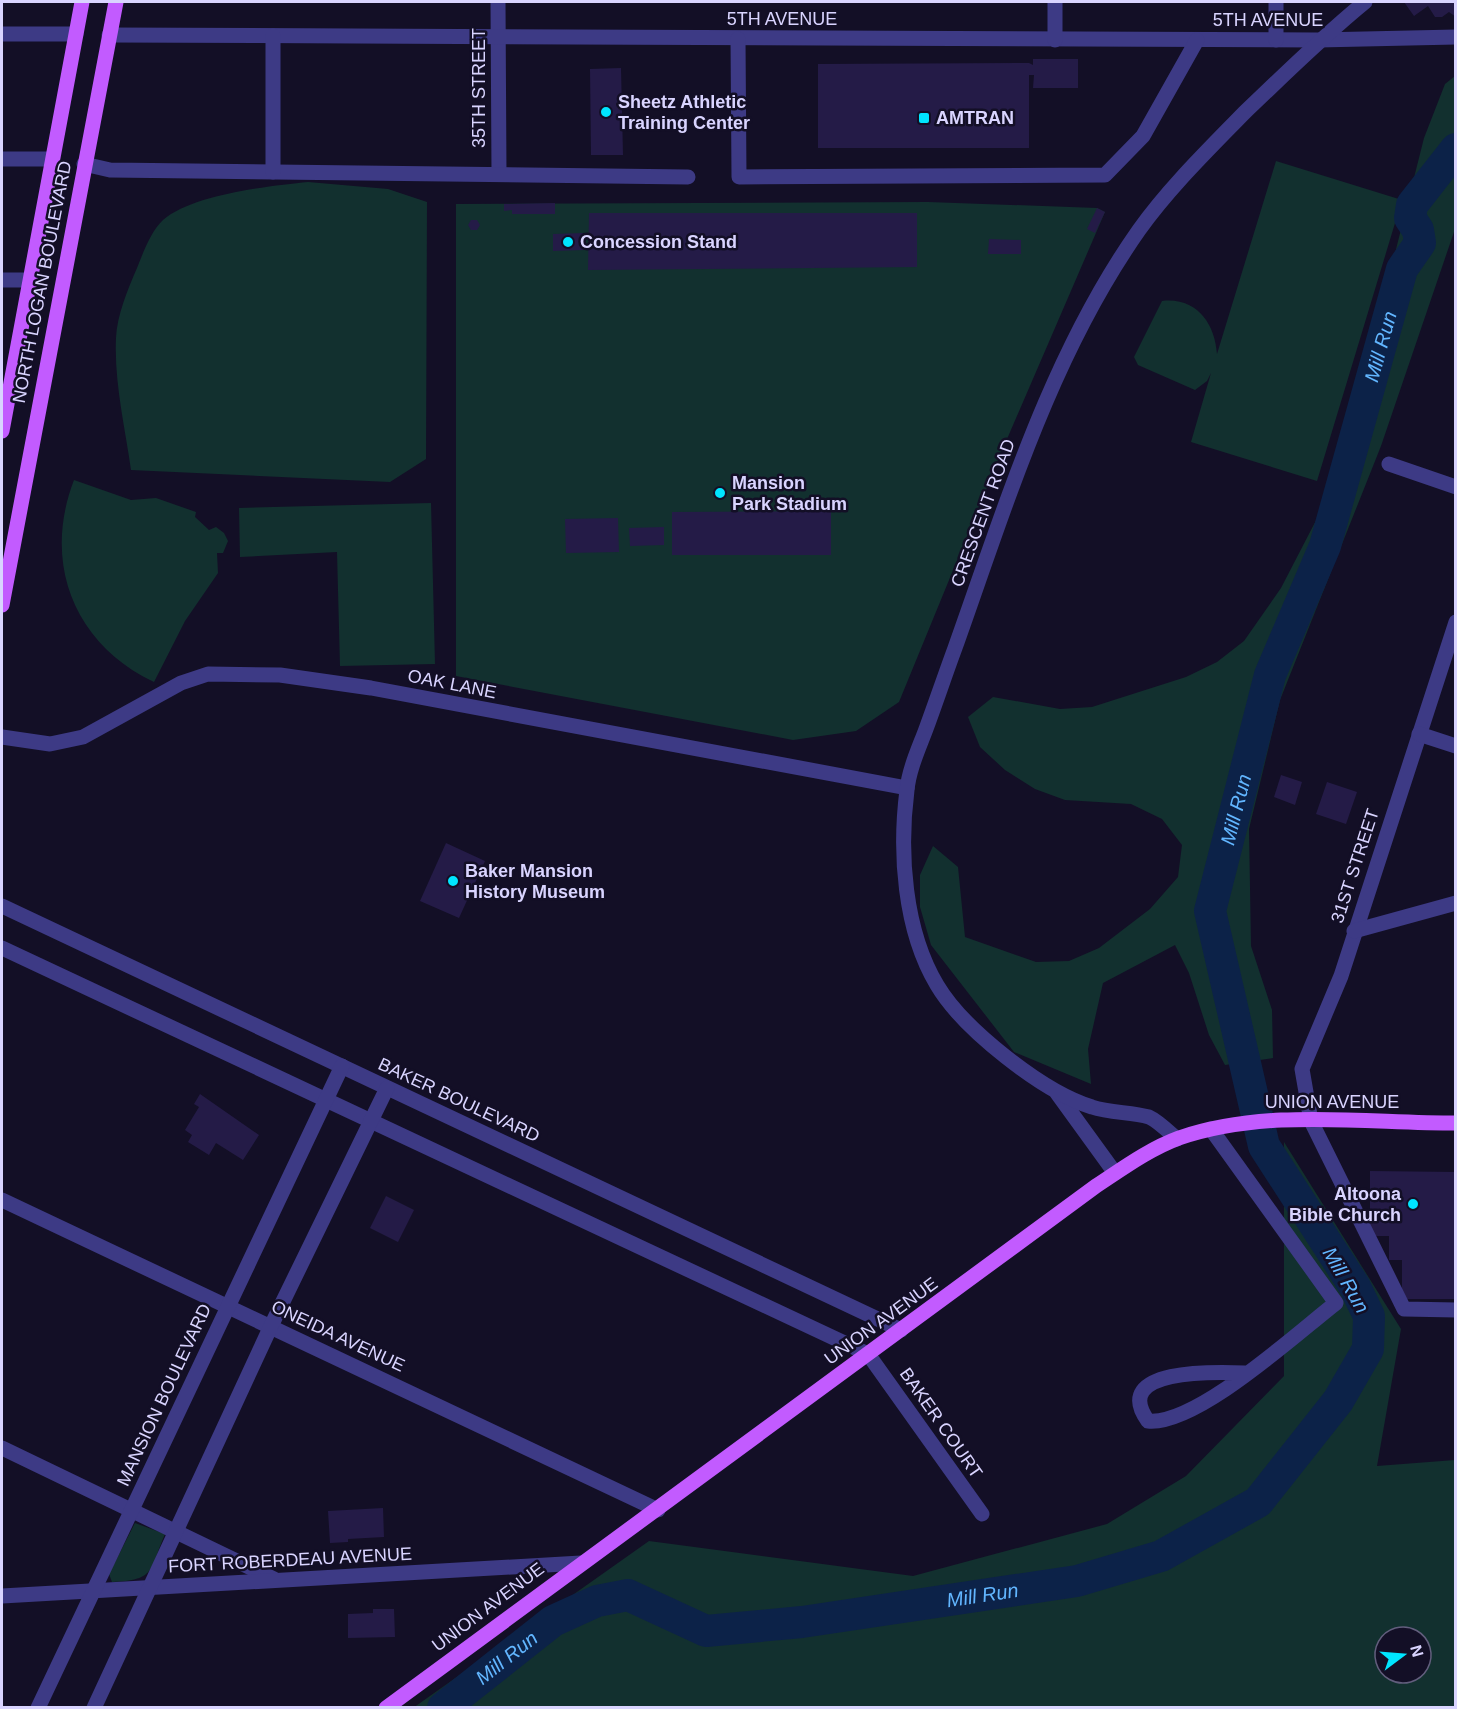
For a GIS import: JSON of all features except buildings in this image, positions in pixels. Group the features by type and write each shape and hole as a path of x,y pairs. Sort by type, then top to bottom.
{"main road":[{"name":"NORTH LOGAN BOULEVARD","path":"2,430 82,2"},
{"name":"NORTH LOGAN BOULEVARD","path":"2,604 116,2"},
{"name":"UNION AVENUE","path":"386,1707 581,1563 658,1510 1115,1173 1147,1153 1177,1139 1246,1122 1311,1120 1455,1123"}],"street":[{"name":"35TH STREET","path":"498,2 499,174"},
{"path":"1055,2 1055,40"},
{"path":"1275,40 1276,2"},
{"name":"CRESCENT ROAD","path":"1177,1139 1151,1118 1091,1107 1054,1088 1003,1054 969,1026 949,1004 935,982 924,956 908,891 904,853 907,788 1009,496 1050,392 1092,305 1141,227 1207,150 1318,40 1365,2"},
{"path":"2,34 76,34"},
{"name":"5TH AVENUE","path":"109,35 1055,40 1318,40 1455,37"},
{"path":"273,36 273,172"},
{"path":"738,39 739,177 1105,175 1143,136 1197,40"},
{"path":"2,159 52,159"},
{"path":"84,164 110,170 688,177"},
{"path":"2,280 29,280"},
{"path":"1389,464 1455,487"},
{"name":"31ST STREET","path":"1455,622 1341,976 1302,1069 1311,1120 1404,1309 1455,1310"},
{"name":"OAK LANE","path":"2,737 50,744 83,737 181,683 208,674 280,675 371,688 907,788"},
{"path":"1419,734 1455,746"},
{"path":"1354,931 1455,903"},
{"name":"BAKER BOULEVARD","path":"2,906 901,1330"},
{"path":"2,948 868,1354"},
{"name":"MANSION BOULEVARD","path":"38,1707 342,1066"},
{"path":"93,1707 177,1532 271,1326 387,1088"},
{"name":"CRESCENT ROAD","path":"1054,1088 1115,1173"},
{"path":"1211,1129 1336,1303 1246,1373 1206,1404 1183,1415 1160,1422 1148,1421 1140,1410 1140,1396 1147,1386 1166,1378 1196,1371 1246,1373"},
{"name":"ONEIDA AVENUE","path":"2,1200 658,1510"},
{"name":"BAKER COURT","path":"868,1354 982,1514"},
{"path":"2,1448 277,1581"},
{"name":"FORT ROBERDEAU AVENUE","path":"2,1596 581,1563"}],"green space":[{"path":"1455,76 1455,229 1381,446 1280,700 1249,829 1251,946 1272,1010 1273,1058 1225,1065 1209,1035 1189,973 1175,945 1103,983 1088,1049 1091,1084 1014,1052 931,945 920,907 920,875 933,846 958,867 965,937 1036,962 1069,961 1099,948 1150,909 1178,877 1182,845 1162,819 1131,804 1065,800 1035,789 1005,770 980,747 968,717 993,697 1060,709 1092,707 1186,677 1217,662 1244,641 1281,588 1324,505 1382,305 1424,138 1445,84"},
{"path":"1276,161 1402,200 1317,481 1191,442 1211,373 1207,381 1195,390 1138,365 1134,357 1162,301 1185,303 1202,315 1212,332 1217,354"},
{"path":"308,182 388,189 427,202 426,459 390,482 131,470 118,388 116,338 127,293 155,230 163,220 176,211 212,198 253,189"},
{"name":"Mansion Park Stadium","path":"928,202 1097,208 1105,212 1004,446 899,702 856,731 793,740 456,676 456,204"},
{"path":"74,480 131,500 156,498 196,512 195,517 209,530 216,527 224,533 228,541 223,553 217,553 218,573 185,621 154,682 126,666 103,646 85,623 72,598 64,570 62,541 65,511"},
{"path":"431,503 435,664 340,666 337,552 240,557 239,508"},
{"path":"1284,1142 1401,1329 1377,1466 1455,1460 1455,1707 413,1708 649,1541 913,1576 1107,1524 1186,1476 1284,1376"},
{"path":"135,1523 165,1534 153,1565 144,1576 137,1579 112,1582 109,1574"}],"waterway":[{"name":"Mill Run","path":"443,1708 553,1621 597,1601 628,1595 706,1631 802,1622 1077,1581 1161,1556 1258,1502 1338,1401 1368,1349 1369,1316 1355,1287 1264,1146 1210,911 1270,675 1325,546 1402,269 1420,243 1418,230 1410,218 1412,205 1456,149"}],"place":[{"name":"Sheetz Athletic Training Center","path":"606,112"},
{"name":"AMTRAN","path":"924,118"},
{"name":"Concession Stand","path":"568,242"},
{"name":"Mansion Park Stadium","path":"720,493"},
{"name":"Baker Mansion History Museum","path":"453,881"},
{"name":"Altoona Bible Church","path":"1413,1204"}]}
